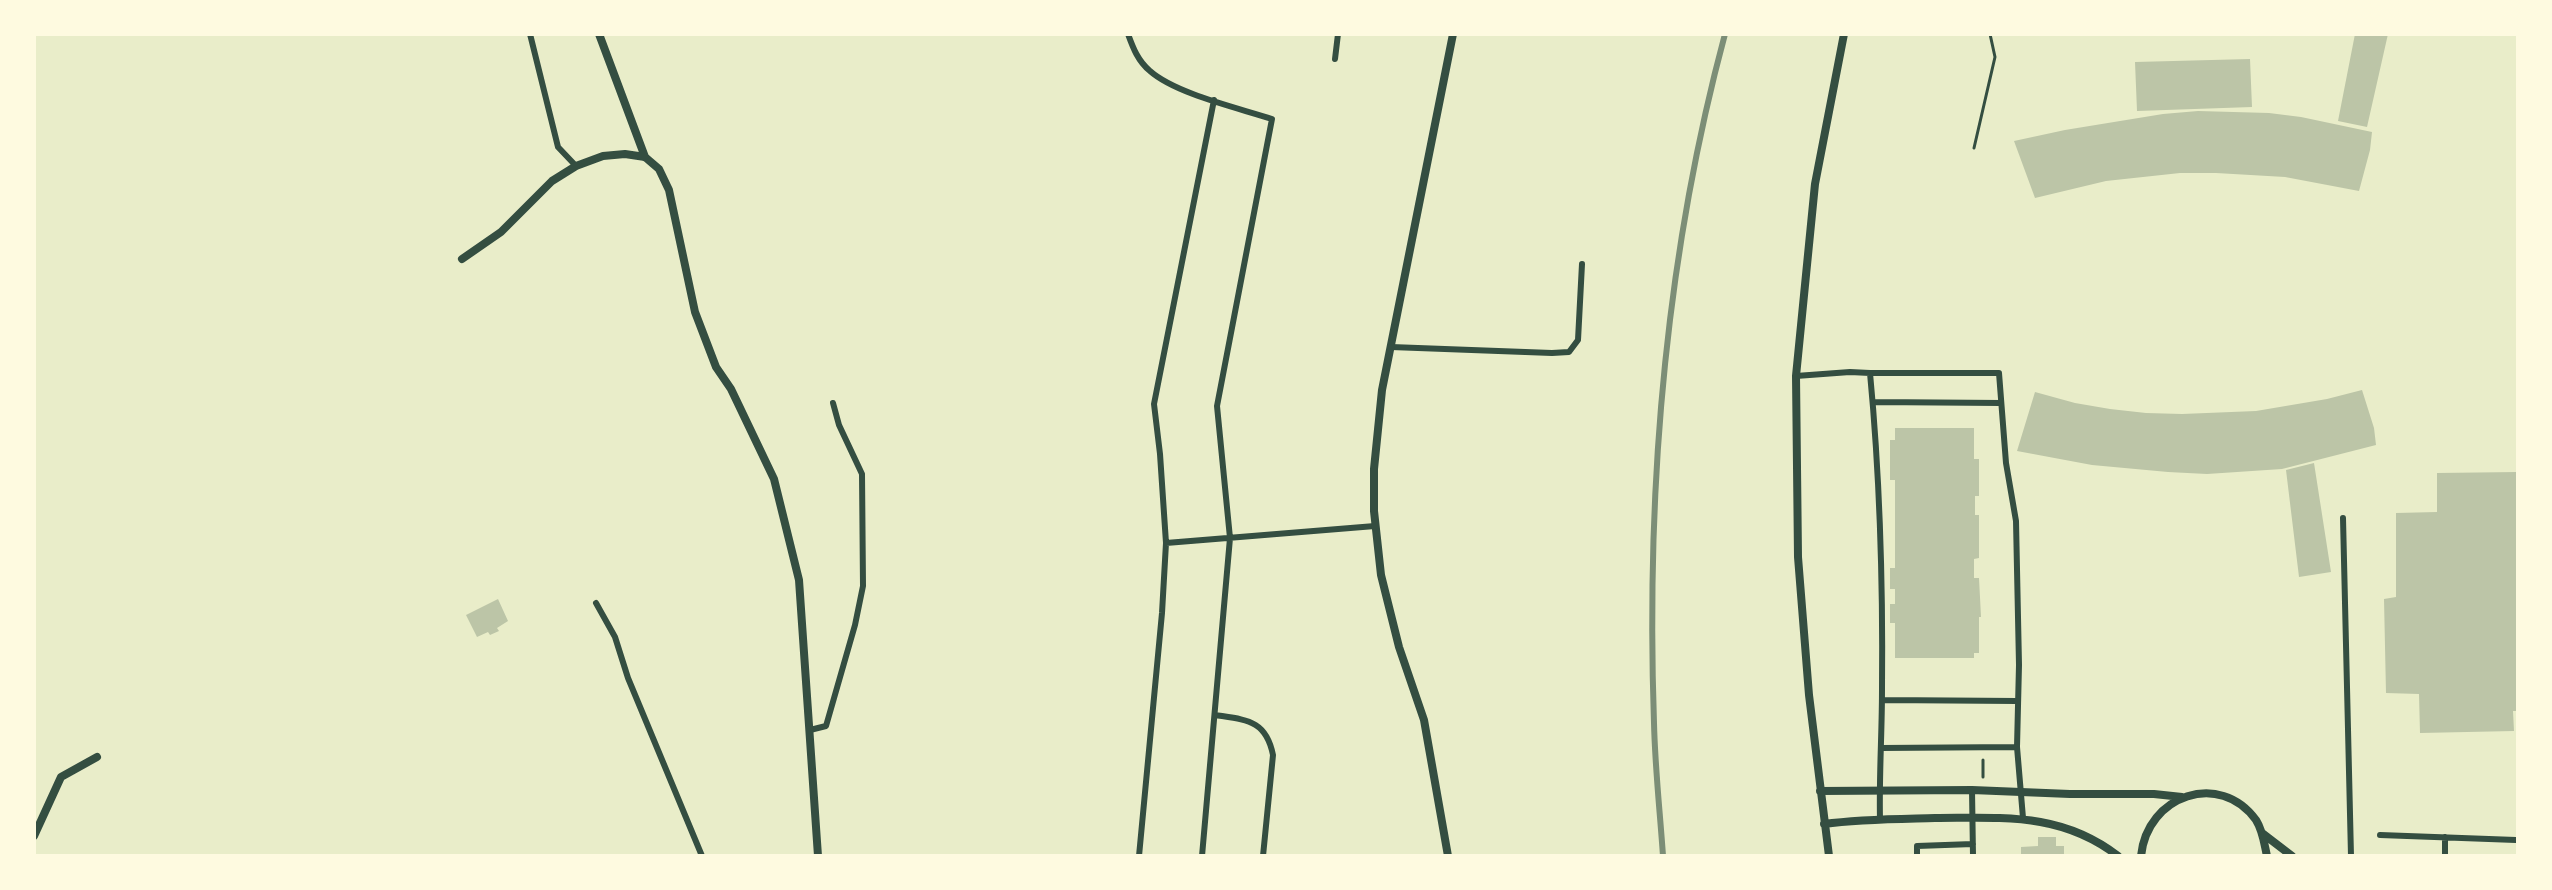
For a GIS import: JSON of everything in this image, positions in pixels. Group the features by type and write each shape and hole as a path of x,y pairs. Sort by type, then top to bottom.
{"street":[{"path":"599,34 645,157 659,169 669,190 695,312 716,367 731,389 774,479 799,580 818,856"},
{"path":"1448,856 1424,720 1387,603 1375,526 1374,469 1391,347 1453,34"},
{"path":"1829,856 1798,557 1796,376 1815,184 1844,34"},
{"path":"462,259 501,232 552,181 576,166 603,156 625,154 645,157"},
{"path":"34,836 61,777 97,757"},
{"path":"1820,791 1972,790 2222,796 2241,805 2255,819 2267,856"},
{"path":"2141,856 2148,828 2156,815 2182,797"},
{"path":"1824,824 1880,819 2023,818 2069,829 2093,839 2118,856"},
{"path":"2262,833 2292,856"}],"lane":[{"path":"530,34 558,147 576,166"},
{"path":"1128,34 1135,54 1150,72 1214,100 1272,119 1217,406 1230,538 1202,856"},
{"path":"1335,59 1338,34"},
{"path":"1139,856 1166,543 1154,404 1214,100"},
{"path":"1391,347 1569,352 1578,340 1582,264"},
{"path":"1796,376 1850,372 1999,373 2006,463 2016,521 2017,747 2023,818"},
{"path":"1870,373 1876,438 1882,700 1880,819"},
{"path":"1873,402 2001,403"},
{"path":"810,730 826,726 863,586 862,474 839,425 833,403"},
{"path":"2343,518 2351,856"},
{"path":"1166,543 1375,526"},
{"path":"596,603 615,637 628,678 702,856"},
{"path":"1882,700 2017,701"},
{"path":"1215,715 1246,719 1256,724 1270,739 1273,755 1263,856"},
{"path":"1881,748 2017,747"},
{"path":"1972,790 1973,856"},
{"path":"2380,835 2516,840"},
{"path":"2445,837 2445,856"},
{"path":"1917,856 1917,846 1973,844"}],"path":[{"path":"1974,148 1995,57 1990,34"},
{"path":"1983,756 1983,777"}],"building":[{"path":"2355,34 2388,34 2367,127 2338,121"},
{"path":"2250,59 2252,107 2137,111 2135,62"},
{"path":"2198,111 2269,113 2372,132 2359,191 2285,177 2180,173 2106,181 2035,198 2014,141 2163,114"},
{"path":"2362,390 2376,445 2282,469 2207,474 2168,472 2092,465 2017,451 2035,392 2110,409 2182,414 2256,411"},
{"path":"1895,428 1974,428 1974,459 1979,459 1979,496 1975,496 1975,515 1979,515 1979,558 1974,559 1974,578 1979,578 1981,617 1979,653 1974,653 1974,658 1895,658 1895,623 1890,623 1890,604 1895,604 1895,589 1890,589 1890,568 1895,568 1895,480 1890,480 1890,440 1895,440"},
{"path":"2314,463 2331,572 2299,577 2286,470"},
{"path":"2518,472 2518,711 2513,711 2514,731 2420,733 2419,694 2386,693 2384,599 2396,597 2396,513 2437,512 2437,473"},
{"path":"498,599 508,621 497,628 499,631 477,637 466,615"},
{"path":"2038,837 2056,837 2056,846 2064,846 2064,856 2021,856 2021,847 2038,846"}],"railway":[{"path":"1663,856 1652,637 1657,463 1674,289 1687,203 1725,34"}]}
